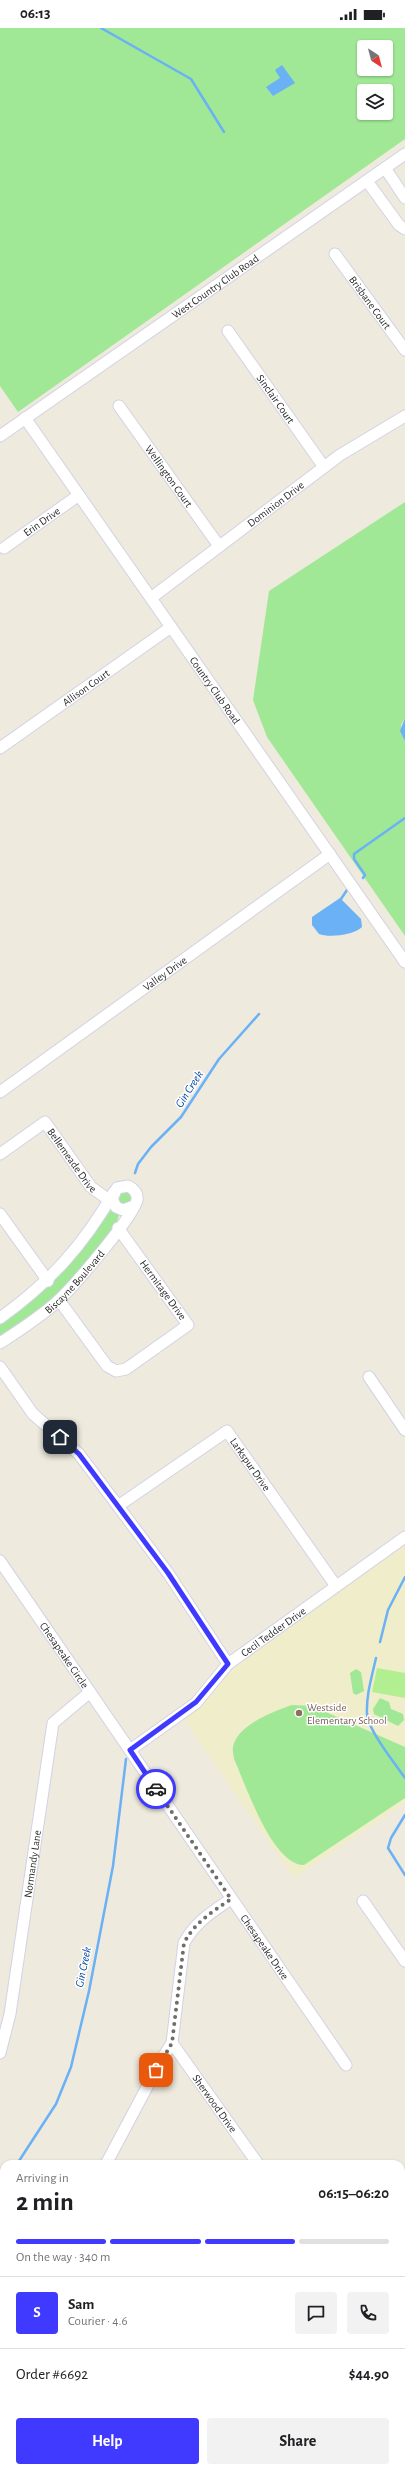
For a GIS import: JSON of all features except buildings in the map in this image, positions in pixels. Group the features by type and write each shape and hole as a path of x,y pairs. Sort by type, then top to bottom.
{"street":[{"name":"West Country Club Road","path":"0,436 405,154"},
{"path":"385,168 405,198"},
{"path":"370,179 405,222"},
{"path":"370,179 399,226 405,229"},
{"name":"Brisbane Court","path":"335,254 405,350"},
{"name":"Sinclair Court","path":"228,332 324,467"},
{"name":"Wellington Court","path":"120,406 219,546"},
{"name":"Dominion Drive","path":"151,598 340,455 405,416"},
{"name":"Country Club Road","path":"26,418 405,962"},
{"name":"Erin Drive","path":"4,548 79,495"},
{"name":"Allison Court","path":"0,748 171,627"},
{"name":"Valley Drive","path":"0,1092 330,854"},
{"name":"Bellemeade Drive","path":"0,1154 45,1122 91,1187 111,1196"},
{"path":"124,1185 132,1188 136,1194 134,1206 123,1210 116,1207 111,1196 124,1185"},
{"name":"Biscayne Boulevard","path":"0,1318 48,1281 78,1248 111,1196"},
{"name":"Biscayne Boulevard","path":"0,1344 59,1300 118,1228 134,1206"},
{"path":"0,1214 48,1281"},
{"name":"Hermitage Drive","path":"59,1300 107,1366 116,1370 126,1369 188,1325 118,1228"},
{"path":"0,1367 33,1414 74,1448 168,1573 228,1664"},
{"path":"369,1377 405,1430"},
{"name":"Larkspur Drive","path":"118,1506 227,1430 336,1586"},
{"name":"Cecil Tedder Drive","path":"130,1750 196,1702 228,1664 405,1537"},
{"name":"Chesapeake Circle","path":"0,1560 130,1750"},
{"name":"Normandy Lane","path":"0,2052 10,2014 53,1723 90,1692"},
{"name":"Chesapeake Drive","path":"130,1750 346,2065"},
{"path":"108,2160 172,2043 184,1943 190,1931 200,1921 231,1899"},
{"path":"363,1901 405,1961"},
{"name":"Sherwood Drive","path":"172,2043 255,2160"}],"shaded area":[{"name":"Westside Elementary School","path":"405,1543 405,1803 294,1878 184,1720 200,1706 231,1669"}],"green space":[{"path":"0,28 405,28 405,139 18,412 0,386"},
{"path":"405,502 405,718 401,725 405,741 405,936 267,737 253,700 269,591"},
{"path":"121,1191 131,1192 132,1203 119,1205 117,1195"},
{"path":"111,1210 119,1215 117,1222 80,1271 51,1302 35,1315 18,1327 0,1336 0,1323 45,1289 73,1260"},
{"path":"377,1668 405,1673 405,1698 372,1692"},
{"path":"356,1669 361,1672 364,1691 356,1695 353,1693 350,1673"},
{"path":"380,1698 389,1702 391,1709 403,1714 404,1720 398,1726 374,1714 373,1709"},
{"path":"292,1705 312,1706 405,1747 405,1798 304,1865 292,1862 281,1852 271,1838 253,1804 234,1759 233,1750 236,1739 241,1732 266,1715"}],"water":[{"path":"282,65 295,83 273,96 266,87 280,78 275,70"},
{"path":"405,718 405,741 400,731"},
{"path":"340,898 361,919 362,927 348,934 329,936 319,934 312,925 312,917"}],"waterway":[{"path":"101,28 191,79 224,132"},
{"path":"363,878 365,875 354,859 354,854 405,818"},
{"path":"341,899 347,890"},
{"name":"Gin Creek","path":"135,1173 138,1164 151,1147 181,1117 219,1059 259,1014"},
{"path":"380,1642 388,1610 405,1577"},
{"path":"376,1658 368,1693 367,1714 377,1738 405,1778"},
{"name":"Gin Creek","path":"20,2160 56,2104 71,2067 89,1991 113,1866 126,1759"},
{"path":"405,1815 391,1838 388,1848 405,1875"}],"way so far":[{"path":"156,1789 231,1899 200,1921 190,1931 184,1943 172,2043 156,2070"}],"place":[{"name":"Westside Elementary School","path":"299,1713"}],"route":[{"path":"60,1437 79,1454 168,1573 228,1664 196,1702 130,1750 156,1789"}]}
